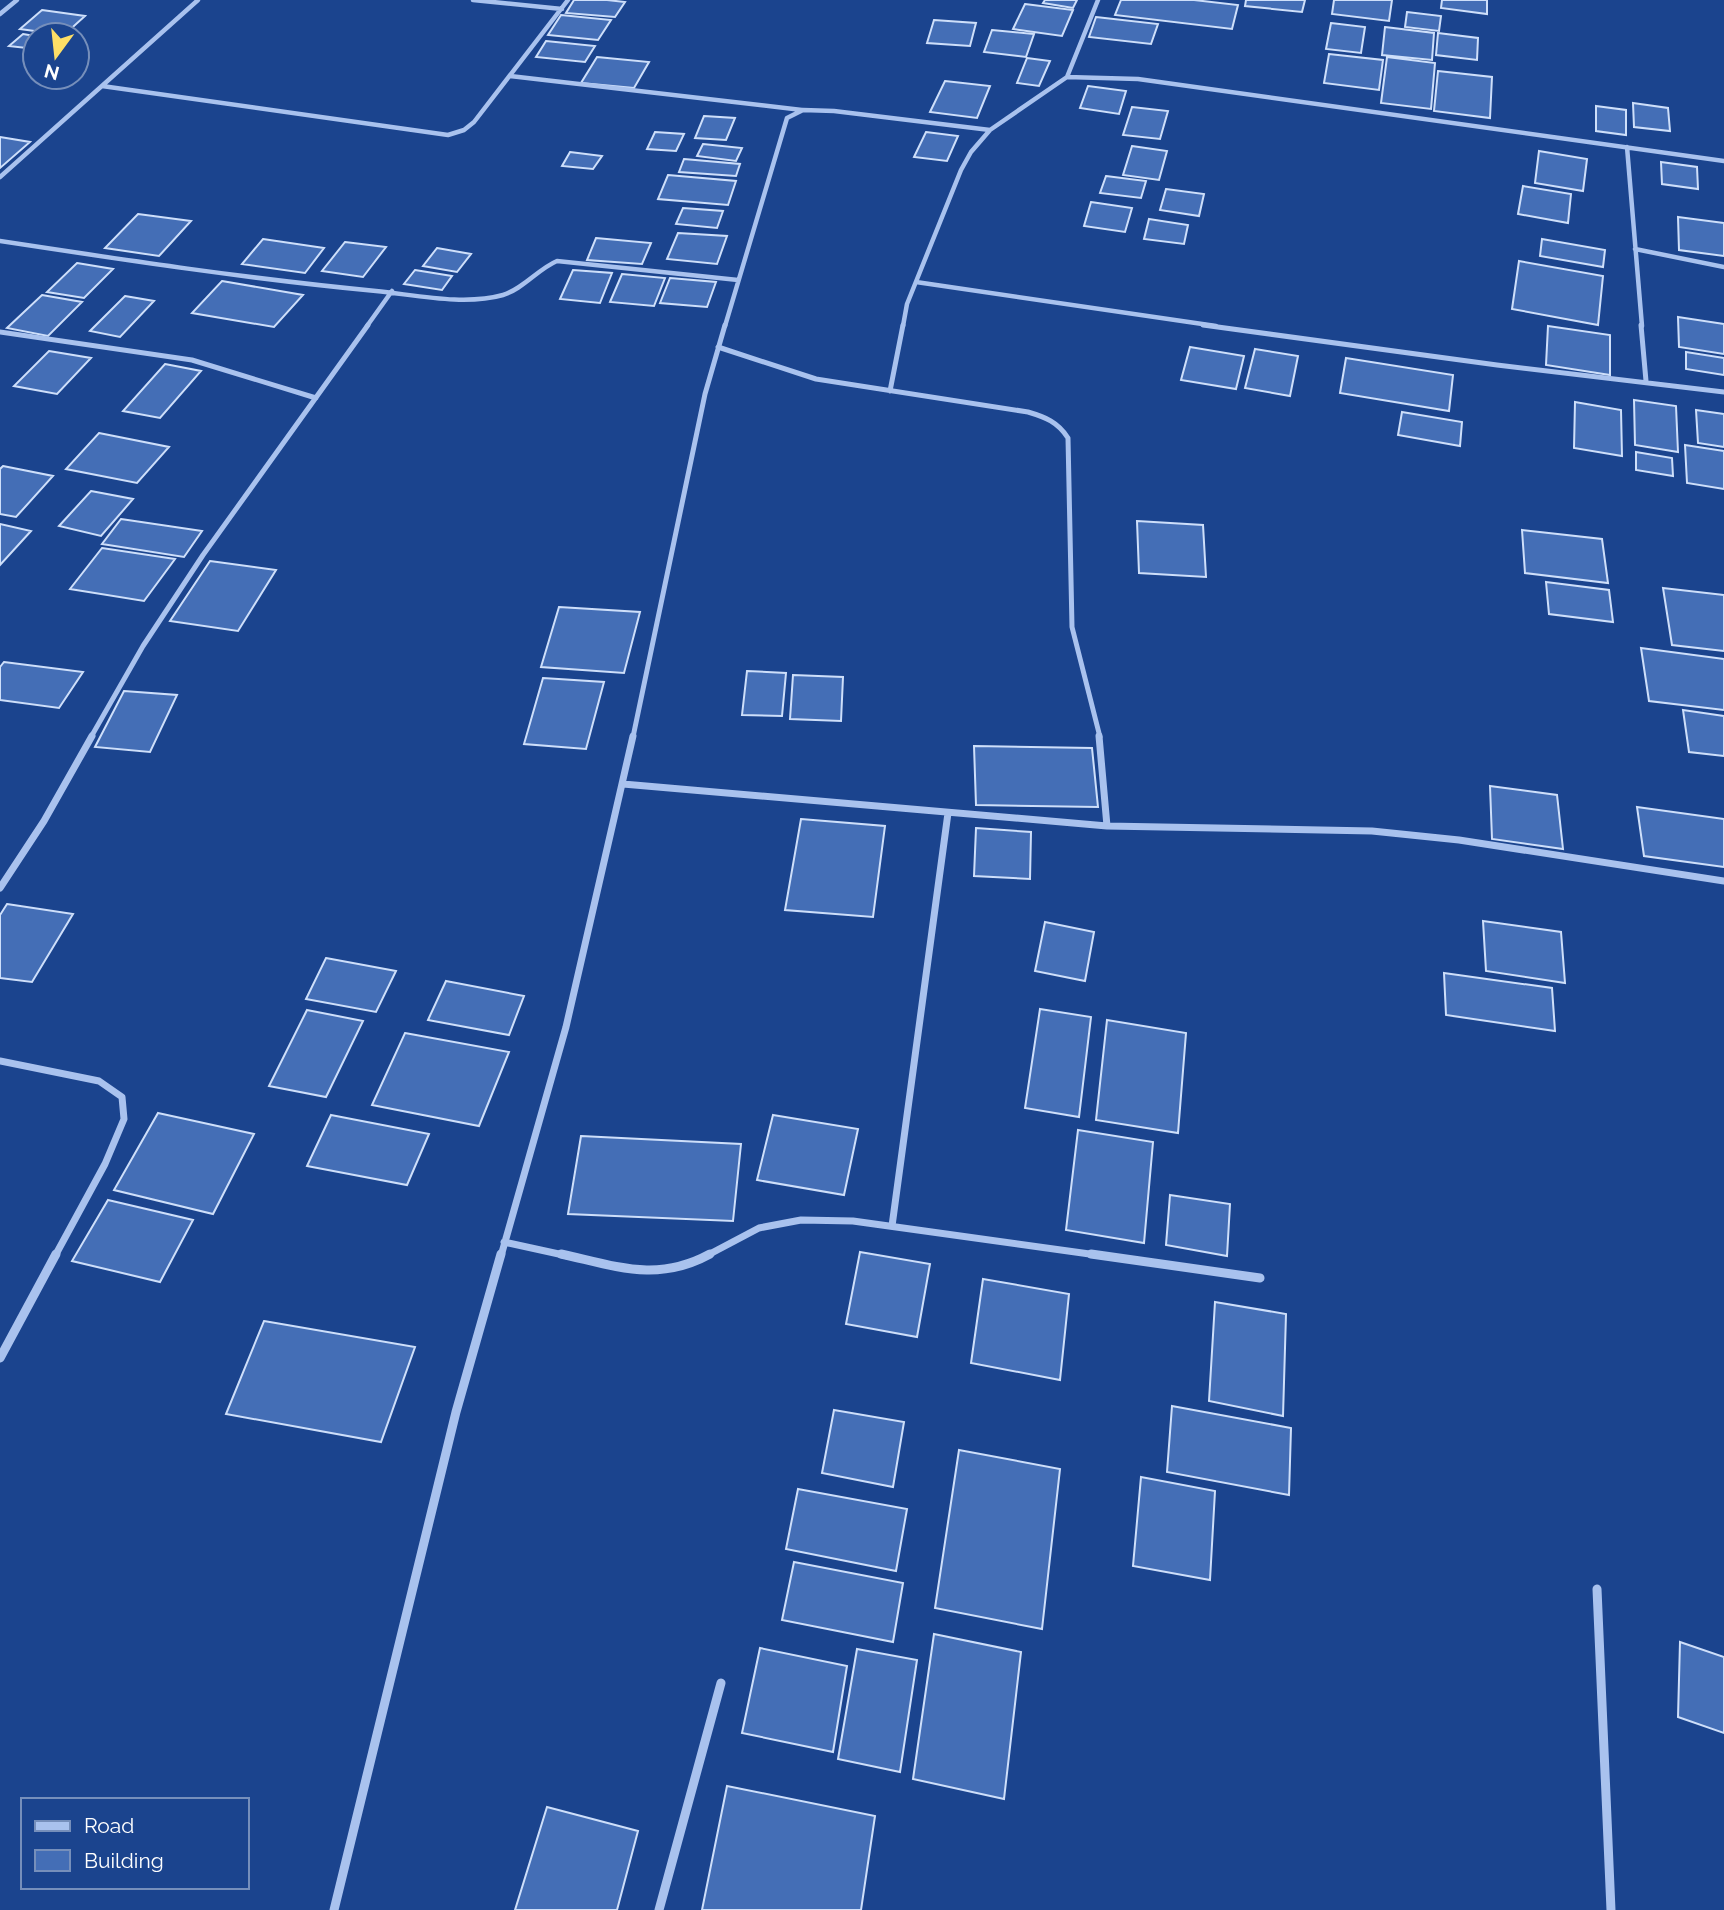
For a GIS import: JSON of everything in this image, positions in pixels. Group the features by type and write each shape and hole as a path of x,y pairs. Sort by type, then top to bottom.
{"street":[{"path":"0,14 18,0"},
{"path":"0,177 198,0"},
{"path":"473,0 562,9"},
{"path":"102,86 443,136 467,130 568,0"},
{"path":"890,391 908,304 961,170 971,152 990,130 1067,77 1098,0"},
{"path":"510,76 990,130"},
{"path":"1067,77 1138,79 1724,161"},
{"path":"334,1910 456,1412 566,1027 622,784 705,394 780,134 787,118 803,110"},
{"path":"1627,147 1646,381"},
{"path":"0,241 267,281 486,299 516,289 542,267 557,261 738,280"},
{"path":"1635,248 1724,267"},
{"path":"916,282 1523,369 1724,392"},
{"path":"0,888 44,821 143,646 203,555 392,291"},
{"path":"0,332 192,360 316,398"},
{"path":"718,347 816,379 1028,412 1051,419 1062,426 1068,438 1072,627 1101,742 1107,826"},
{"path":"622,784 1107,826 1372,831 1459,840 1724,881"},
{"path":"892,1226 948,813"},
{"path":"0,1061 99,1081 122,1097 124,1119 105,1164 0,1358"},
{"path":"504,1242 641,1272 688,1266 759,1228 801,1220 853,1221 1260,1278"},
{"path":"1597,1589 1611,1910"},
{"path":"659,1910 721,1683"}],"building":[{"path":"574,0 625,2 615,17 566,13"},
{"path":"1045,0 1077,0 1073,8 1043,3"},
{"path":"1121,0 1194,0 1238,5 1232,29 1115,15"},
{"path":"1246,0 1305,0 1302,12 1245,6"},
{"path":"1334,0 1392,0 1389,21 1332,14"},
{"path":"1442,0 1487,0 1487,14 1441,8"},
{"path":"1025,4 1073,10 1062,36 1013,29"},
{"path":"42,10 85,16 79,21 29,21"},
{"path":"1407,12 1441,16 1439,31 1405,27"},
{"path":"561,15 611,20 598,40 548,35"},
{"path":"1096,17 1158,24 1151,44 1089,37"},
{"path":"934,20 976,23 970,46 927,43"},
{"path":"1331,23 1365,27 1361,53 1326,49"},
{"path":"1385,27 1434,33 1432,60 1382,55"},
{"path":"992,30 1034,34 1026,57 984,52"},
{"path":"1438,33 1478,38 1477,60 1436,55"},
{"path":"21,36 21,47 9,46"},
{"path":"546,41 595,46 585,62 536,57"},
{"path":"1329,54 1383,60 1379,90 1324,83"},
{"path":"597,57 649,62 634,88 581,83"},
{"path":"1387,57 1435,63 1431,109 1381,103"},
{"path":"1027,58 1050,61 1039,86 1017,83"},
{"path":"1438,71 1492,77 1490,118 1434,111"},
{"path":"945,81 990,86 977,118 930,112"},
{"path":"1088,86 1126,91 1119,114 1080,108"},
{"path":"1633,103 1668,108 1670,131 1634,127"},
{"path":"1596,106 1626,110 1626,135 1596,131"},
{"path":"1132,107 1168,111 1160,139 1123,135"},
{"path":"704,116 735,118 726,140 695,138"},
{"path":"655,132 684,134 676,151 647,149"},
{"path":"926,132 958,136 947,161 914,157"},
{"path":"0,137 30,142 0,168"},
{"path":"703,144 742,148 736,161 697,156"},
{"path":"1132,146 1167,151 1159,180 1123,175"},
{"path":"1539,151 1587,159 1583,191 1535,183"},
{"path":"570,152 602,156 593,169 562,166"},
{"path":"684,159 740,164 736,176 679,172"},
{"path":"1661,162 1697,167 1698,189 1662,184"},
{"path":"668,175 736,181 728,205 658,199"},
{"path":"1106,176 1146,181 1141,198 1100,193"},
{"path":"1523,186 1571,194 1568,223 1518,214"},
{"path":"1166,189 1204,194 1199,216 1160,210"},
{"path":"1091,202 1132,208 1125,232 1084,226"},
{"path":"683,208 723,211 717,228 676,224"},
{"path":"138,214 191,221 159,256 105,248"},
{"path":"1678,217 1724,223 1724,256 1679,250"},
{"path":"1149,219 1188,225 1184,244 1144,239"},
{"path":"678,233 727,236 717,264 667,259"},
{"path":"596,238 651,243 642,264 587,260"},
{"path":"263,239 324,248 305,273 242,264"},
{"path":"1542,239 1605,250 1603,267 1540,256"},
{"path":"345,242 386,247 363,277 322,271"},
{"path":"437,248 471,254 457,272 423,266"},
{"path":"1519,261 1603,276 1598,325 1512,309"},
{"path":"77,263 113,269 84,298 47,292"},
{"path":"415,270 452,276 442,290 404,284"},
{"path":"573,270 612,273 600,303 560,299"},
{"path":"622,274 665,278 654,306 610,302"},
{"path":"670,278 716,282 707,307 660,303"},
{"path":"222,281 303,295 274,327 192,313"},
{"path":"42,295 82,302 48,336 7,328"},
{"path":"125,296 154,301 120,337 90,331"},
{"path":"1678,317 1724,324 1724,354 1679,347"},
{"path":"1548,326 1610,335 1610,375 1546,365"},
{"path":"1190,347 1244,356 1236,389 1181,380"},
{"path":"1255,349 1298,356 1290,396 1245,388"},
{"path":"49,351 91,358 57,394 14,386"},
{"path":"1686,352 1724,358 1724,375 1686,369"},
{"path":"1346,358 1453,375 1449,411 1340,393"},
{"path":"165,364 201,371 160,418 123,411"},
{"path":"1634,400 1676,406 1678,452 1635,445"},
{"path":"1575,402 1621,410 1622,456 1574,448"},
{"path":"1696,410 1724,414 1724,447 1698,443"},
{"path":"1402,412 1462,422 1460,446 1398,435"},
{"path":"99,433 169,447 137,483 66,469"},
{"path":"1685,445 1724,451 1724,489 1687,483"},
{"path":"1636,452 1672,458 1673,476 1636,470"},
{"path":"3,466 53,476 16,517 0,514 0,469"},
{"path":"91,491 133,499 101,536 59,526"},
{"path":"121,519 202,531 184,557 102,544"},
{"path":"1137,521 1203,525 1206,577 1139,573"},
{"path":"0,524 31,531 0,565"},
{"path":"1522,530 1602,539 1608,583 1525,573"},
{"path":"102,548 175,559 144,601 70,589"},
{"path":"210,561 276,570 238,631 170,621"},
{"path":"1546,582 1609,590 1613,622 1549,614"},
{"path":"1663,588 1724,595 1724,651 1672,645"},
{"path":"559,607 640,612 624,673 541,667"},
{"path":"1641,648 1724,659 1724,710 1649,701"},
{"path":"4,662 83,672 59,708 0,700 0,667"},
{"path":"747,671 786,673 782,716 742,715"},
{"path":"793,675 843,677 841,721 790,719"},
{"path":"543,678 604,682 586,749 524,744"},
{"path":"124,691 177,695 150,752 95,747"},
{"path":"1683,710 1724,716 1724,756 1689,752"},
{"path":"974,746 1092,748 1098,807 976,805"},
{"path":"1490,786 1557,795 1563,849 1492,839"},
{"path":"1637,807 1724,819 1724,867 1644,856"},
{"path":"801,819 885,826 873,917 785,910"},
{"path":"976,828 1031,832 1030,879 974,876"},
{"path":"7,904 73,914 32,982 0,978 0,915"},
{"path":"1483,921 1561,932 1565,983 1486,971"},
{"path":"1045,922 1094,932 1085,981 1035,971"},
{"path":"326,958 396,971 376,1012 306,999"},
{"path":"1444,973 1552,988 1555,1031 1446,1015"},
{"path":"446,981 524,996 509,1035 428,1020"},
{"path":"1040,1009 1091,1017 1079,1117 1025,1108"},
{"path":"307,1010 363,1021 326,1097 269,1086"},
{"path":"1107,1020 1186,1033 1178,1133 1096,1120"},
{"path":"405,1033 509,1052 479,1126 372,1105"},
{"path":"158,1113 254,1134 213,1214 114,1190"},
{"path":"331,1115 429,1134 407,1185 307,1166"},
{"path":"773,1115 858,1129 844,1195 757,1180"},
{"path":"1078,1130 1153,1142 1144,1243 1066,1230"},
{"path":"581,1136 741,1144 733,1221 568,1214"},
{"path":"1170,1195 1230,1204 1227,1256 1166,1245"},
{"path":"108,1200 193,1220 160,1282 72,1261"},
{"path":"860,1252 930,1264 917,1337 846,1324"},
{"path":"983,1279 1069,1294 1060,1380 971,1363"},
{"path":"1215,1302 1286,1314 1283,1416 1209,1401"},
{"path":"264,1321 415,1347 381,1442 226,1414"},
{"path":"1172,1406 1291,1428 1289,1495 1167,1472"},
{"path":"834,1410 904,1422 893,1487 822,1473"},
{"path":"959,1450 1060,1469 1042,1629 935,1608"},
{"path":"1141,1477 1215,1491 1210,1580 1133,1566"},
{"path":"798,1489 907,1509 896,1571 786,1549"},
{"path":"794,1562 903,1583 893,1642 782,1620"},
{"path":"934,1634 1021,1652 1004,1799 913,1779"},
{"path":"1680,1642 1724,1657 1724,1733 1678,1717"},
{"path":"760,1648 847,1666 833,1752 742,1733"},
{"path":"857,1649 917,1660 900,1772 838,1759"},
{"path":"727,1786 875,1816 861,1910 702,1910"},
{"path":"547,1807 638,1831 617,1910 515,1910"}]}
